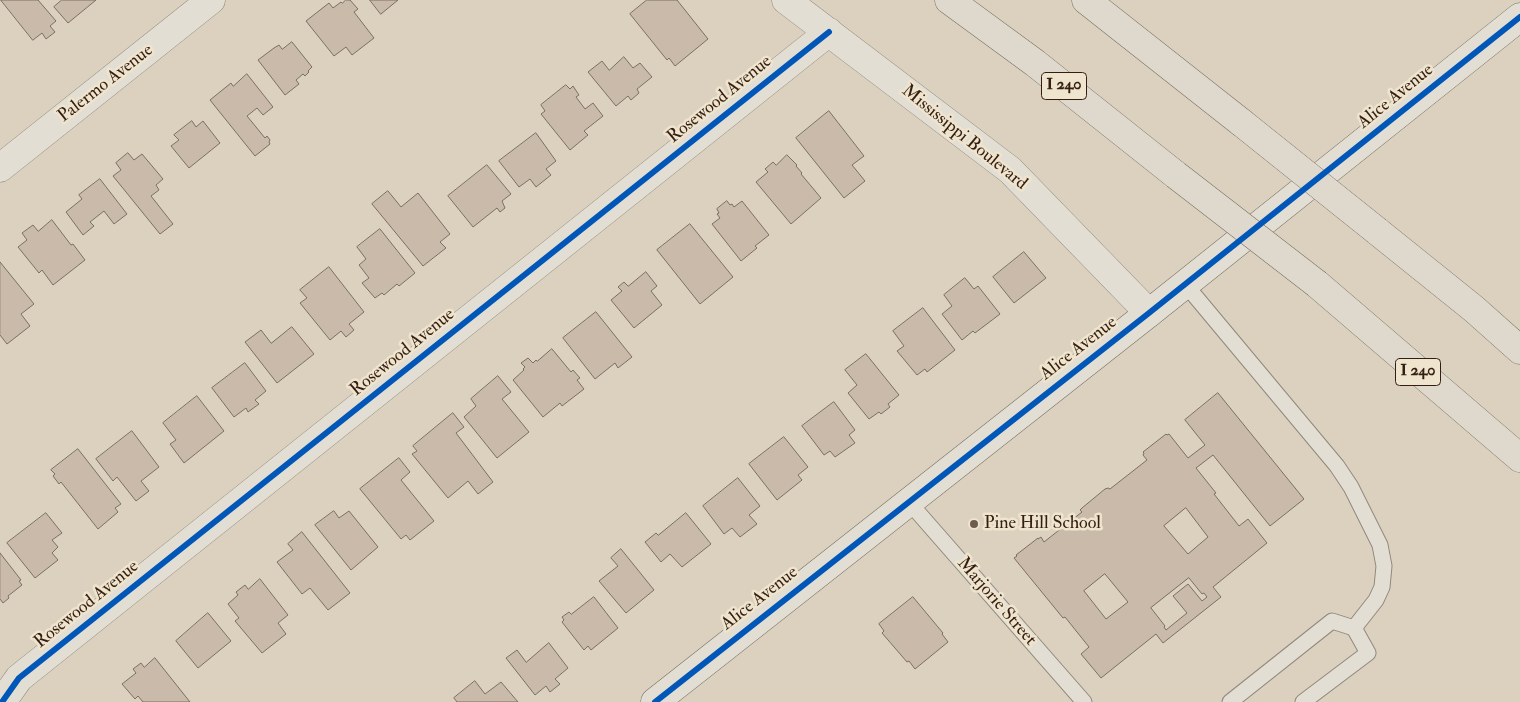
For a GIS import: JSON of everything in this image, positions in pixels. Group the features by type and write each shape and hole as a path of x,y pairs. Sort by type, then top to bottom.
{"highway":[{"name":"I 240","path":"949,0 1035,63 1318,284 1520,458"},
{"path":"1086,0 1474,309 1520,350"}],"street":[{"name":"Palermo Avenue","path":"0,168 211,0"},
{"name":"Mississippi Boulevard","path":"786,0 1010,170 1149,313"},
{"name":"Alice Avenue","path":"655,702 1149,313 1520,17"},
{"name":"Rosewood Avenue","path":"2,702 19,678 829,32"}],"lane":[{"path":"1185,284 1337,466 1351,487 1380,546 1384,566 1382,587 1376,600 1354,628"},
{"name":"Marjorie Street","path":"908,501 1084,702"},
{"path":"1230,702 1332,621 1354,628 1368,653 1303,702"}],"building":[{"path":"1,0 38,0 56,21 50,26 55,32 46,39 42,33 33,40"},
{"path":"62,0 96,0 68,23 54,7"},
{"path":"346,0 350,0 358,9 354,12 374,38 352,55 346,47 334,56 306,21 329,3 333,8"},
{"path":"370,0 398,0 381,14"},
{"path":"647,0 677,0 708,39 675,66 669,58 667,60 630,14"},
{"path":"292,42 312,67 305,76 303,74 296,80 299,84 285,95 258,60 279,45 282,49"},
{"path":"624,57 633,68 640,63 652,77 637,89 639,93 631,100 628,96 616,106 588,72 602,61 609,70"},
{"path":"247,74 273,107 263,115 257,108 247,116 265,138 267,136 270,140 270,144 255,156 210,100 231,83 233,86"},
{"path":"566,85 570,89 573,86 579,95 576,97 585,109 593,103 603,116 584,131 588,135 570,150 541,114 545,111 541,105"},
{"path":"829,111 864,156 852,165 865,181 844,198 796,138"},
{"path":"192,121 196,127 203,121 220,143 189,168 171,146 179,140 174,135"},
{"path":"536,133 556,161 546,169 551,175 536,187 530,179 519,187 499,161"},
{"path":"128,153 134,160 142,154 163,179 156,185 159,190 151,196 173,224 160,234 113,176 121,170 116,163"},
{"path":"787,155 797,165 801,174 821,198 791,224 756,182 768,172 765,169 773,162 776,165"},
{"path":"487,165 511,194 502,201 505,208 500,212 497,208 473,227 448,196"},
{"path":"100,179 127,214 114,224 104,211 90,222 94,226 83,235 66,212 82,199 79,195"},
{"path":"388,191 401,207 418,193 450,234 440,242 446,248 423,266 372,204"},
{"path":"727,201 734,207 742,201 769,235 741,261 712,224 720,218 717,214 719,213 717,209"},
{"path":"52,220 85,260 53,285 42,270 39,273 18,247 27,240 22,233 33,225 38,231"},
{"path":"690,224 733,277 700,304 657,250"},
{"path":"380,229 415,273 399,286 397,284 384,295 382,293 375,298 362,283 369,278 359,265 366,259 357,247"},
{"path":"1024,252 1046,278 1014,303 993,277"},
{"path":"0,262 34,304 21,314 30,326 7,344 0,335"},
{"path":"329,267 364,312 349,324 354,330 346,337 341,331 330,340 300,303 307,298 300,290"},
{"path":"646,272 657,286 651,291 662,305 634,328 611,300 622,291 618,287 624,282 628,286"},
{"path":"965,278 974,289 978,286 1000,314 975,333 973,331 962,340 942,314 952,306 944,295"},
{"path":"923,308 955,350 927,372 925,369 917,375 897,351 904,346 893,331"},
{"path":"596,312 632,357 618,368 615,363 595,379 563,338"},
{"path":"292,327 314,354 277,383 245,342 261,330 271,343"},
{"path":"552,349 571,372 573,370 580,378 577,380 584,389 562,406 560,403 543,417 513,380 524,370 525,367 521,363 528,358 533,363"},
{"path":"866,354 899,395 888,404 890,407 881,414 879,412 869,419 848,393 857,385 845,370"},
{"path":"245,363 266,391 255,400 259,404 248,412 246,408 234,417 212,388"},
{"path":"498,376 511,392 502,399 529,432 497,458 464,417 476,406 471,399"},
{"path":"1218,393 1304,499 1270,526 1213,455 1196,468 1239,526 1248,519 1267,543 1213,587 1221,597 1163,643 1156,634 1101,678 1081,654 1089,647 1014,558 1038,538 1041,537 1044,542 1082,512 1080,510 1105,489 1110,489 1147,460 1143,452 1166,434 1169,434 1188,458 1205,445 1185,420","holes":["1186,508 1208,537 1188,554 1164,526","1105,574 1128,602 1106,619 1084,591","1189,578 1202,594 1204,593 1207,597 1202,601 1188,584 1173,596 1187,613 1166,630 1151,608"]},
{"path":"197,396 224,431 184,463 170,444 176,440 163,423"},
{"path":"834,402 855,430 849,435 855,443 835,457 830,451 824,455 802,426"},
{"path":"453,413 464,427 456,433 493,482 478,494 468,481 448,498 412,454 417,451 413,446"},
{"path":"132,431 159,467 141,481 149,491 136,501 117,477 113,481 96,459"},
{"path":"784,437 808,467 798,475 802,480 777,500 749,464"},
{"path":"78,449 121,504 115,508 118,512 98,529 61,482 59,484 51,470"},
{"path":"399,458 410,472 401,480 434,521 410,540 406,535 401,539 360,489"},
{"path":"738,478 760,506 749,515 757,524 740,537 732,528 724,534 703,506"},
{"path":"334,511 339,518 349,511 378,547 351,570 315,525"},
{"path":"46,513 62,533 52,540 58,547 52,553 58,560 35,578 7,543"},
{"path":"686,513 711,544 682,567 670,554 661,562 645,542 656,533 658,535"},
{"path":"302,532 350,593 328,610 310,588 302,594 277,562 293,550 288,544"},
{"path":"621,549 654,590 626,613 599,581 618,566 611,558"},
{"path":"0,553 21,580 19,581 22,585 8,596 9,598 3,603 0,599"},
{"path":"260,579 288,615 278,623 286,634 262,653 235,621 239,618 228,604 238,595 236,592 245,585 248,589"},
{"path":"594,597 618,628 591,650 588,646 584,650 562,622 564,620 562,617 569,612 571,614"},
{"path":"913,597 943,633 948,642 915,669 882,633 884,631 879,624"},
{"path":"208,613 231,641 198,668 176,641"},
{"path":"549,643 568,668 555,679 560,684 550,692 546,686 535,695 506,658 517,650 526,662"},
{"path":"155,658 190,702 143,702 138,696 135,699 122,684 136,673 133,669 141,663 144,667"},
{"path":"475,681 485,694 501,682 518,702 457,702 454,698"}],"cycle path":[{"path":"655,702 1149,313 1520,17"},
{"path":"2,702 19,678 829,32"}],"place":[{"name":"Pine Hill School","path":"974,524"}]}
